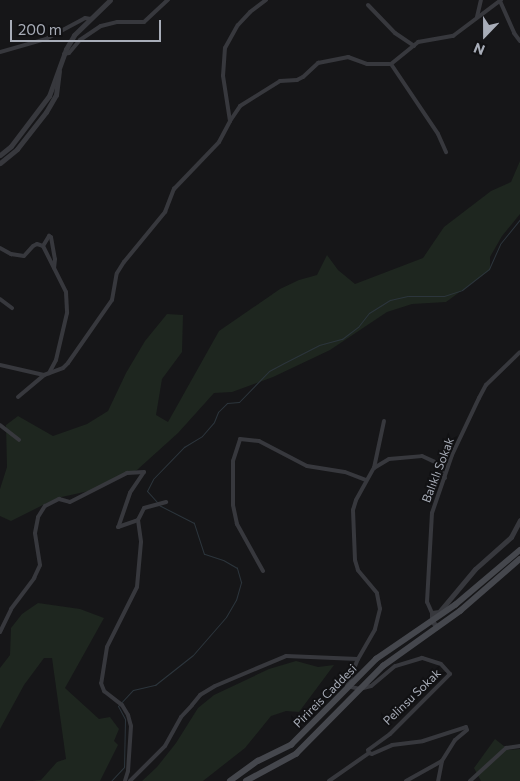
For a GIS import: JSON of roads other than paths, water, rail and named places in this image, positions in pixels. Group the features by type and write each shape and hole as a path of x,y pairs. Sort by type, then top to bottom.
{"main road":[{"name":"Pirireis Caddesi","path":"230,781 258,761 291,745 347,686 376,659 455,605 520,550"},
{"name":"Pirireis Caddesi","path":"246,781 296,754 383,666 460,611 520,559"}],"street":[{"path":"0,155 12,146 50,96 64,54 74,36 110,0"},
{"path":"64,54 69,53 80,40 101,26 117,22 144,22 168,0"},
{"path":"230,121 223,76 225,48 238,25 250,12 266,0"},
{"path":"477,18 481,0"},
{"path":"18,397 47,374 68,363 112,300 117,273 124,262 165,212 174,189 219,142 240,106 250,102 270,86 280,81 298,80 318,63 348,57 367,64 391,64 414,46 427,39 453,36 501,1 514,34 520,41"},
{"path":"368,5 395,32 414,46"},
{"path":"0,52 46,39 85,18 92,19"},
{"path":"391,64 438,134 446,152"},
{"path":"0,163 18,149 51,104 58,88 59,71"},
{"path":"43,246 49,236 52,237 56,259 54,268"},
{"path":"0,248 11,254 24,256 33,246 37,244 43,246 66,292 68,305 56,360 47,374"},
{"path":"0,299 12,308"},
{"name":"Balıklı Sokak","path":"432,613 428,608 427,586 432,513 452,456 486,385 520,352"},
{"path":"0,365 47,374"},
{"path":"360,689 347,686 358,659 375,629 380,609 377,594 358,570 355,560 353,510 366,480 374,468 384,421"},
{"path":"0,425 19,440"},
{"path":"263,570 237,524 232,505 233,461 240,439 259,441 307,466 345,472 366,480"},
{"path":"374,468 389,459 422,456 437,463 445,478"},
{"path":"0,632 11,609 34,578 40,565 35,533 38,517 45,506 59,499 70,502 128,472 139,471 144,472 130,493 118,527 138,520"},
{"path":"125,781 128,770 131,726 128,715 121,704 104,691 101,683 102,668 106,648 137,587 141,542 138,520 144,508 162,503"},
{"path":"437,627 432,621 432,613 439,612 475,569 511,537 520,520"},
{"path":"130,781 165,746 181,717 200,695 214,686 286,656 358,659"},
{"name":"Pelinsu Sokak","path":"360,689 371,686 395,666 414,659 422,658 435,661 446,668 450,674 396,728 368,750 369,753"},
{"path":"329,781 369,753 372,754 392,745 423,741 466,727 467,730 455,740 442,761 438,781"},
{"path":"470,781 506,748 520,746"},
{"path":"406,781 442,761"}],"waterway":[{"path":"157,502 147,491 153,479 184,447 202,436 214,422 218,412 227,403 239,402 269,371 319,345 342,339 358,327 369,313 390,300 408,296 444,296 462,290 489,269 500,244 520,219"},
{"path":"111,781 124,767 125,719 118,706 133,690 155,685 193,655 226,617 236,600 241,582 237,568 223,560 204,554 194,523 159,505"}]}
